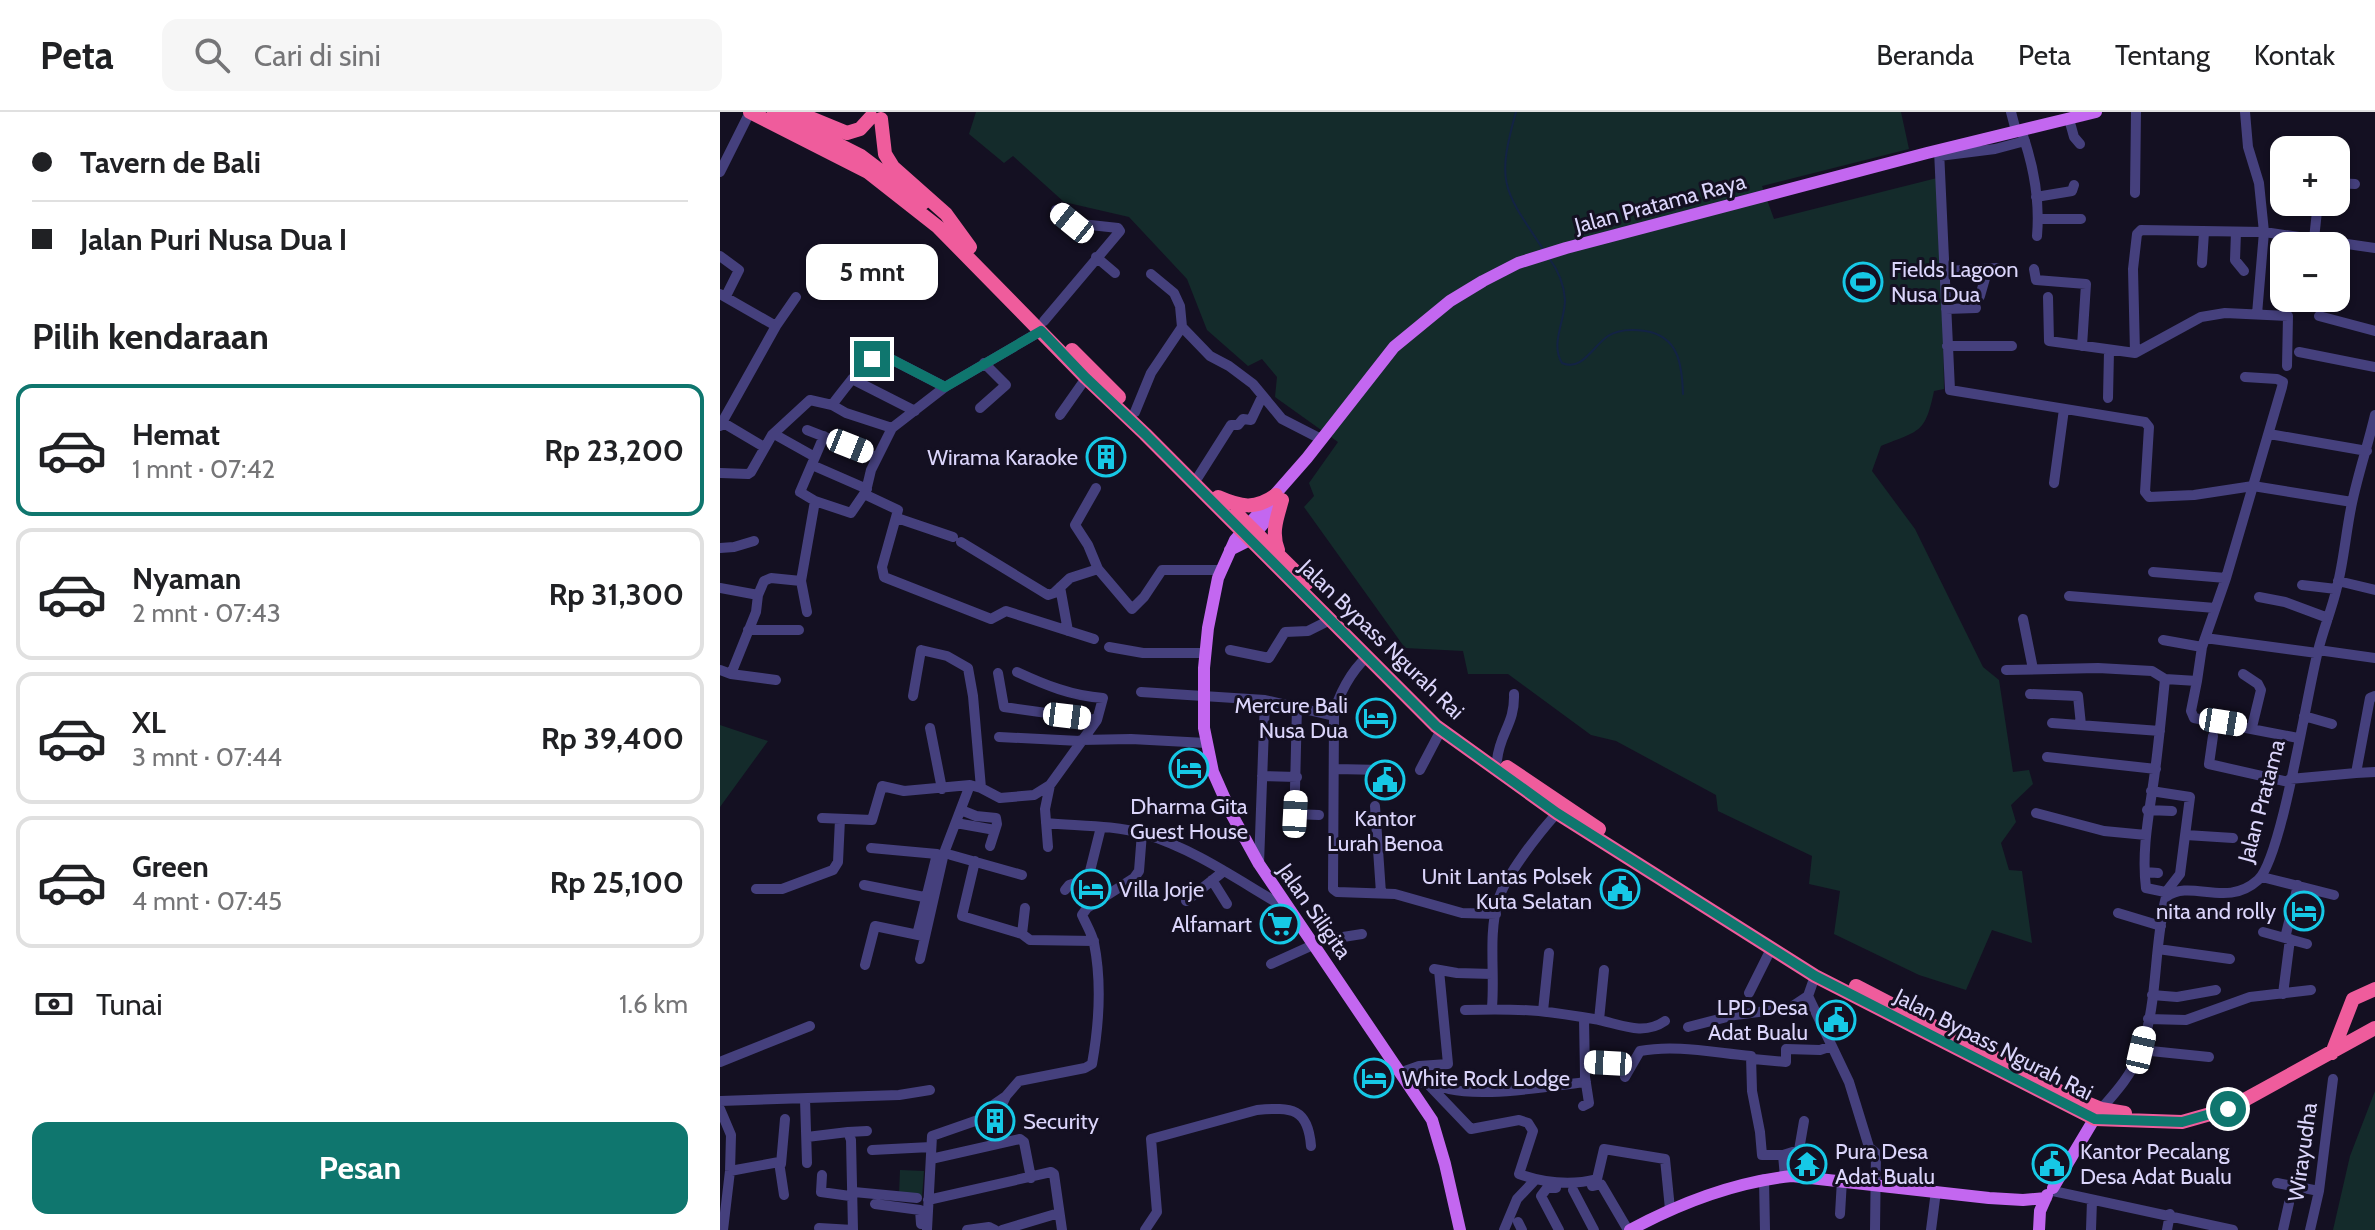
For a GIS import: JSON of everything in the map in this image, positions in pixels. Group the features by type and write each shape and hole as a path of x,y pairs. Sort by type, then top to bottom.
{"highway":[{"name":"Jalan Bypass Ngurah Rai","path":"750,112 864,164 938,227 1086,378 1250,532 1281,556 1444,721 1607,834 1816,966 1903,1016"},
{"name":"Jalan Bypass Ngurah Rai","path":"774,112 904,187 970,247 1039,329 1135,412 1218,497 1330,620 1441,730 1557,813 1815,976 2065,1094 2098,1114"},
{"path":"796,112 836,129 852,126 877,114"},
{"path":"864,164 877,114"},
{"path":"877,114 885,154 893,167 946,214 970,247"},
{"path":"1218,497 1239,506 1252,506 1279,498 1274,538 1281,556"},
{"path":"2332,1053 2353,999 2375,989"},
{"path":"2098,1114 2182,1122 2228,1109 2375,1028"}],"main road":[{"name":"Jalan Pratama Raya","path":"1250,532 1394,347 1423,321 1483,281 1518,263 1738,203 2021,134 2096,112"},
{"name":"Jalan Siligita","path":"1250,532 1230,550 1211,606 1203,695 1206,743 1213,772 1259,864 1405,1078 1436,1130 1460,1230"},
{"path":"2039,1230 2040,1211 2098,1114"},
{"path":"1629,1230 1670,1209 1764,1179 1785,1177 1842,1180 2023,1200 2050,1192"}],"street":[{"path":"720,172 750,112"},
{"path":"2011,112 2021,134 2036,197 2039,219 2037,236"},
{"path":"2135,193 2136,112"},
{"path":"2245,112 2248,147 2259,183 2264,232 2257,314"},
{"path":"2069,119 2074,137 2080,144"},
{"path":"1939,153 1950,390 2148,424 2145,492 2149,497 2194,495 2253,486 2352,502"},
{"path":"2350,184 2355,184"},
{"path":"2036,197 2072,191 2074,185"},
{"path":"824,436 800,492 815,501 853,512 866,492 876,457 892,428 945,387 1039,329 1119,233 1120,229 1072,223 1056,210"},
{"path":"2039,219 2081,219"},
{"path":"2135,353 2133,269 2137,234 2149,229 2270,233"},
{"path":"2202,263 2204,232"},
{"path":"2236,232 2235,260 2244,271"},
{"path":"2350,244 2375,248"},
{"path":"720,256 739,270 723,295 776,326"},
{"path":"1096,257 1115,273"},
{"path":"1946,271 1993,268 1977,308 1946,309"},
{"path":"2034,269 2036,280 2086,284 2082,346"},
{"path":"1151,274 1178,299 1182,327 1210,356 1253,384 1282,419 1328,431"},
{"path":"764,447 721,424 776,326 796,297"},
{"path":"2048,297 2049,340 2109,351 2135,353 2201,317 2225,313 2288,316 2287,366"},
{"path":"2319,316 2375,331"},
{"path":"1135,412 1151,373 1182,327"},
{"path":"1947,346 2012,346"},
{"path":"2108,398 2109,351"},
{"path":"2299,352 2375,367"},
{"path":"832,405 872,359 883,355 945,387"},
{"path":"980,408 1006,385 984,363"},
{"path":"2245,377 2283,382 2204,643 2191,711 2194,718 2298,738"},
{"path":"1060,415 1086,378"},
{"path":"852,379 915,411"},
{"path":"1198,477 1231,425 1238,425 1243,419 1251,420 1262,397"},
{"path":"720,473 748,474 774,434 806,402 813,400 892,428"},
{"path":"2054,483 2064,409"},
{"name":"Jalan Pratama","path":"2168,892 2222,895 2238,892 2262,877 2279,829 2318,651 2337,585 2352,502 2373,435 2375,415"},
{"path":"807,430 876,457"},
{"path":"774,434 814,461 897,508 882,575 991,619 1006,611 1094,639"},
{"path":"2269,434 2367,451"},
{"path":"1096,488 1075,525 1098,569 1132,609 1162,570 1221,570"},
{"path":"807,612 801,581 815,501"},
{"path":"897,518 957,539 1045,593 1051,594 1070,578 1098,569"},
{"path":"720,548 754,541"},
{"path":"2153,572 2226,578"},
{"path":"731,674 756,612 764,581 771,578 801,581"},
{"path":"2302,585 2375,590"},
{"path":"1060,587 1068,631"},
{"path":"720,588 758,595"},
{"path":"2069,596 2215,608"},
{"path":"2259,597 2285,602 2328,618"},
{"path":"2023,619 2033,669"},
{"path":"1230,650 1269,658 1285,632 1308,631 1330,620"},
{"path":"748,630 799,630"},
{"path":"2163,640 2375,658"},
{"path":"1109,647 1143,653 1205,653"},
{"path":"913,696 921,650 947,656 970,671 976,786 956,823 921,936"},
{"path":"1367,657 1360,663 1338,700 1334,716 1333,889 1337,892 1395,894 1462,913 1496,914"},
{"path":"720,670 776,680"},
{"path":"2006,670 2152,671 2165,679 2197,681"},
{"path":"1017,672 1060,691 1103,698 1097,720 1050,785 1045,809 1048,847"},
{"path":"998,673 1004,707 1097,720"},
{"path":"2243,674 2261,690 2252,727"},
{"path":"2165,679 2156,769 2147,810 2145,872 2146,888 2168,892"},
{"path":"1141,692 1265,700 1334,716"},
{"path":"1497,760 1500,741 1513,717 1514,694"},
{"path":"2030,694 2078,697 2081,725"},
{"path":"2356,773 2369,733 2370,698 2375,696"},
{"path":"1259,864 1265,700"},
{"path":"1294,830 1297,706"},
{"path":"2304,716 2332,724"},
{"path":"2052,723 2160,731"},
{"path":"930,728 942,789"},
{"path":"1420,770 1441,730"},
{"path":"2209,764 2213,736"},
{"path":"999,737 1206,743"},
{"path":"2047,757 2156,769"},
{"path":"2196,763 2290,780 2375,772"},
{"path":"1335,769 1384,770"},
{"path":"1262,776 1297,777"},
{"path":"822,818 872,820 882,786 904,791 976,786 991,795 1010,799 1034,795 1050,785"},
{"path":"2151,791 2190,797 2180,874 2165,903 2141,1050 2124,1083 2098,1114 2099,1126 2177,1127"},
{"path":"1375,806 1381,893"},
{"path":"961,810 976,816 996,818 990,846"},
{"path":"2147,810 2172,811"},
{"path":"1492,1007 1496,914 1502,891 1557,813"},
{"path":"2036,813 2104,831 2146,835"},
{"path":"1295,814 1319,815"},
{"path":"756,889 782,889 833,870 838,862 840,819"},
{"path":"956,823 995,830"},
{"path":"1046,823 1142,833 1162,840 1224,871 1292,912"},
{"path":"1065,890 1069,885 1088,879 1101,827"},
{"path":"927,1230 923,1199 932,1136 982,1117 1019,1081 1092,1064 1097,1033 1098,986 1094,941 1082,915 1087,908 1134,878 1139,871 1142,833"},
{"path":"2186,835 2233,838"},
{"path":"871,848 937,854 924,897 920,959"},
{"path":"951,855 1022,875"},
{"path":"975,861 961,910 964,917 1022,934 1034,941 1094,941"},
{"path":"1186,901 1224,871"},
{"path":"2145,872 2158,873"},
{"path":"2262,877 2334,895"},
{"path":"1212,880 1227,904"},
{"path":"864,885 924,897"},
{"path":"2283,994 2288,939 2298,885"},
{"path":"1022,934 1025,908"},
{"path":"2118,913 2161,926"},
{"path":"865,965 875,926 921,936"},
{"path":"2263,932 2307,944"},
{"path":"1271,964 1324,940 1362,934"},
{"path":"1749,993 1771,949"},
{"path":"2158,949 2230,959"},
{"path":"1543,1011 1549,953"},
{"path":"1405,1078 1419,1066 1448,1064 1436,970 1492,974"},
{"path":"1599,1020 1604,970"},
{"path":"1688,1027 1735,1015 1786,1009 1808,996 1815,976"},
{"path":"2152,995 2177,997 2216,990"},
{"path":"2148,1019 2186,1020 2250,997 2311,990"},
{"path":"1808,996 1853,1092 1869,1147 1876,1153 1875,1230"},
{"path":"1465,1010 1492,1007 1543,1011 1635,1028 1651,1028 1665,1021"},
{"path":"1583,1106 1589,1103 1584,1018"},
{"path":"720,1062 810,1026"},
{"path":"1585,1062 1608,1063 1627,1074 1640,1051 1661,1048 1786,1062 1786,1049 1820,1050 1832,1046"},
{"path":"2141,1050 2209,1057"},
{"path":"1753,1059 1752,1091 1762,1155 1783,1155 1799,1150 1804,1121"},
{"path":"1405,1078 1422,1078 1445,1090 1472,1093 1586,1082"},
{"path":"1405,1078 1427,1083 1471,1129 1519,1120 1528,1123 1533,1131 1519,1174 1535,1180 1580,1184 1597,1179 1601,1152 1605,1149 1665,1159 1670,1209"},
{"name":"Wirayudha","path":"2310,1230 2319,1191 2333,1079"},
{"path":"720,1101 899,1095 930,1090"},
{"path":"805,1099 807,1163"},
{"path":"1145,1230 1157,1212 1151,1139 1274,1108 1291,1111 1305,1119 1310,1129 1311,1146"},
{"path":"720,1109 731,1135 723,1230"},
{"path":"784,1195 781,1164 785,1119"},
{"path":"807,1137 867,1131"},
{"path":"819,1228 853,1230 854,1192 848,1132"},
{"path":"872,1150 931,1153 1020,1139 1024,1142 1031,1178"},
{"path":"1783,1155 1785,1177"},
{"path":"730,1171 774,1161 781,1164"},
{"path":"822,1175 821,1192 923,1199 1053,1173 1062,1230"},
{"path":"1764,1179 1765,1230"},
{"path":"1504,1230 1517,1199 1535,1180"},
{"path":"1840,1214 1842,1180"},
{"path":"2277,1183 2319,1191"},
{"path":"1559,1230 1541,1194 1547,1188 1573,1190 1601,1184 1629,1230"},
{"path":"1573,1190 1594,1230"},
{"path":"1931,1230 1936,1191"},
{"path":"2050,1192 2170,1214 2233,1230"},
{"path":"2091,1230 2092,1200"},
{"path":"2283,1230 2289,1203"},
{"path":"875,1204 920,1210 921,1230"},
{"path":"1002,1230 1059,1213"},
{"path":"2167,1230 2170,1214"},
{"path":"967,1230 989,1227 995,1230"}],"green space":[{"path":"976,112 1901,112 1909,149 1762,186 1774,219 1941,177 1944,389 1934,391 1924,423 1919,429 1881,446 1872,471 1915,529 1983,667 1999,680 2013,772 2029,770 2033,784 2011,805 2016,822 2001,843 2009,870 2022,871 2032,943 1992,930 1966,990 1919,975 1834,934 1840,891 1809,884 1812,856 1718,811 1716,795 1616,741 1591,735 1508,674 1468,674 1463,651 1405,648 1304,507 1314,496 1309,483 1338,442 1275,397 1277,377 1262,359 1248,366 1207,330 1187,279 1129,217 1064,202 1013,156 1004,163 969,134"},
{"path":"720,725 768,741 720,807"},
{"path":"2375,1091 2375,1230 2333,1230 2350,1156"},
{"path":"900,1170 924,1171 922,1197 899,1195"}],"waterway":[{"path":"1516,112 1506,155 1507,185 1519,212 1543,249"},
{"path":"1549,258 1560,278 1565,300 1557,348 1562,363 1576,364 1617,332 1645,331 1656,334 1672,345 1680,363 1683,394"}],"place":[{"name":"Fields Lagoon Nusa Dua","path":"1863,282"},
{"name":"Wirama Karaoke","path":"1106,457"},
{"name":"Mercure Bali Nusa Dua","path":"1376,718"},
{"name":"Dharma Gita Guest House","path":"1189,768"},
{"name":"Kantor Lurah Benoa","path":"1385,780"},
{"name":"Villa Jorje","path":"1091,889"},
{"name":"Unit Lantas Polsek Kuta Selatan","path":"1620,889"},
{"name":"nita and rolly","path":"2304,911"},
{"name":"Alfamart","path":"1280,924"},
{"name":"LPD Desa Adat Bualu","path":"1836,1020"},
{"name":"White Rock Lodge","path":"1374,1078"},
{"name":"Security","path":"995,1121"},
{"name":"Pura Desa Adat Bualu","path":"1807,1164"},
{"name":"Kantor Pecalang Desa Adat Bualu","path":"2052,1164"}],"route":[{"path":"872,359 883,355 945,387 1041,331 1436,726 1557,813 1815,976 2063,1105 2095,1119 2115,1121 2182,1122 2228,1109"}]}
